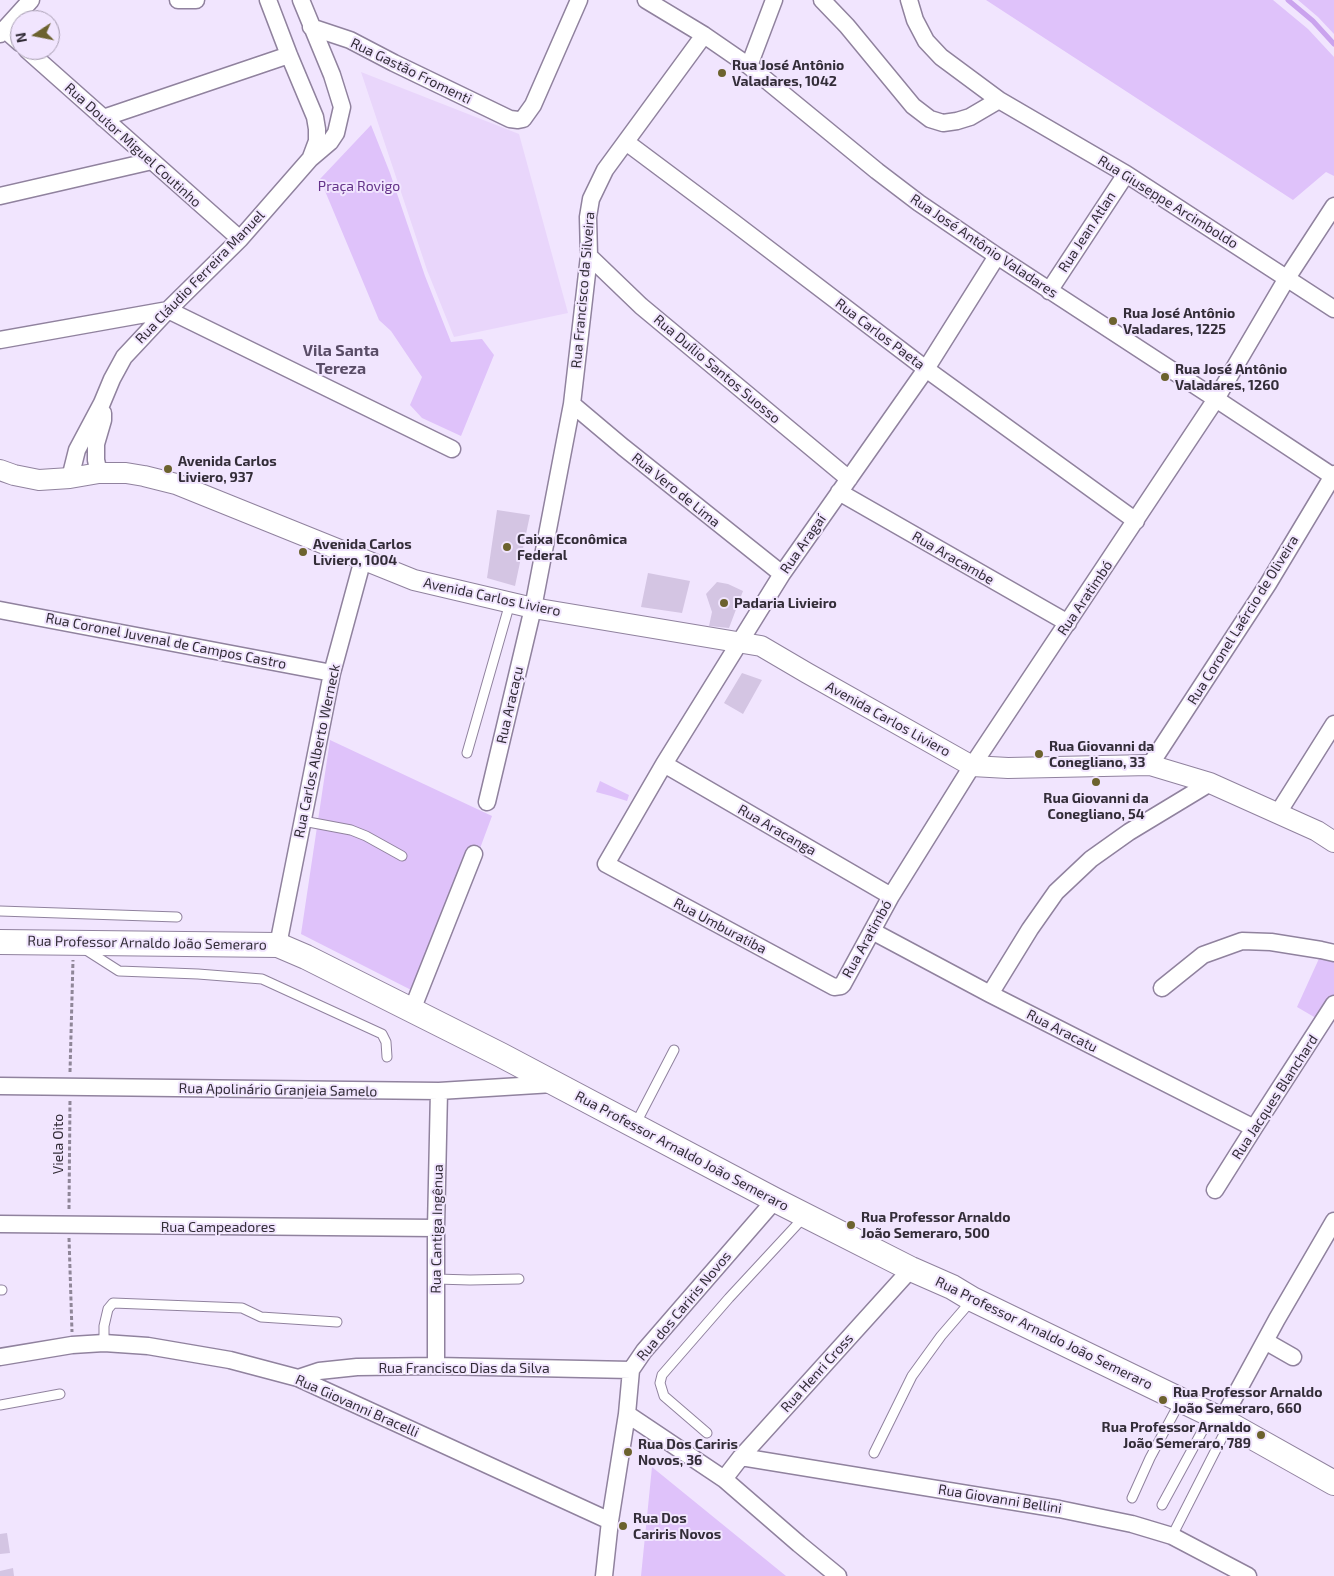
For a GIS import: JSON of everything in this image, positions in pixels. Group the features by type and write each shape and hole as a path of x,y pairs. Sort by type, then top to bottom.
{"main road":[{"name":"Rua Professor Arnaldo João Semeraro","path":"0,942 278,945 412,1010 911,1269 1221,1419 1334,1483"}],"street":[{"path":"2,32 31,0"},
{"path":"178,0 196,0"},
{"path":"268,0 316,123 317,141 310,159"},
{"name":"Rua Cláudio Ferreira Manuel","path":"70,478 77,450 124,356 240,239 310,159 330,142 336,133 342,107 332,75 301,0"},
{"name":"Rua Gastão Fromenti","path":"311,27 350,40 510,119 518,120 523,118 533,105 579,0"},
{"name":"Rua José Antônio Valadares","path":"646,0 704,35 749,66 919,203 1049,291 1334,475"},
{"path":"749,66 774,0"},
{"path":"822,0 847,26 913,106 930,119 943,123 957,121 999,100"},
{"name":"Rua Giuseppe Arcimboldo","path":"909,0 915,20 926,41 941,57 999,100 1126,174 1334,309"},
{"name":"Rua Francisco da Silveira","path":"533,608 572,404 589,256 588,217 591,199 605,170 704,35"},
{"path":"104,118 289,56"},
{"name":"Rua Doutor Miguel Coutinho","path":"38,60 240,239"},
{"name":"Rua Carlos Paeta","path":"626,142 926,369 1136,521"},
{"path":"0,196 152,161"},
{"name":"Rua Jean Atlan","path":"1049,291 1126,174"},
{"name":"Rua Aratimbó","path":"834,987 841,986 890,896 972,766 1068,624 1216,398 1287,278 1334,206"},
{"name":"Rua Duílio Santos Suosso","path":"589,256 641,306 849,479"},
{"name":"Rua Aragaí","path":"606,864 739,641 782,574 926,369 996,256"},
{"path":"0,340 168,310 452,449"},
{"name":"Rua Cláudio Ferreira Manuel","path":"99,473 96,460 96,444 103,420 102,403"},
{"name":"Rua Vero de Lima","path":"572,404 782,574"},
{"name":"Avenida Carlos Liviero","path":"0,470 39,480 70,478 99,473 126,473 176,484 414,580 533,608 761,646 807,674 972,766"},
{"name":"Rua Coronel Laércio de Oliveira","path":"1150,765 1268,584 1334,475"},
{"name":"Rua Aracambe","path":"839,492 1068,624"},
{"name":"Rua Carlos Alberto Werneck","path":"278,945 332,673 363,559"},
{"name":"Rua Aracaçu","path":"487,802 533,608"},
{"name":"Rua Coronel Juvenal de Campos Castro","path":"0,610 332,673"},
{"path":"1278,813 1334,724"},
{"name":"Rua Aracanga","path":"664,764 890,896"},
{"path":"972,766 1008,768 1150,765 1210,783 1318,832 1334,842"},
{"path":"990,994 1030,928 1056,892 1091,859 1129,832 1210,783"},
{"path":"412,1010 474,854"},
{"name":"Rua Umburatiba","path":"606,864 834,987"},
{"name":"Rua Aracatu","path":"872,931 990,994 1254,1128"},
{"path":"1162,988 1203,955 1242,941 1271,942 1334,953"},
{"name":"Rua Jacques Blanchard","path":"1215,1190 1334,1004"},
{"name":"Rua Apolinário Granjeia Samelo","path":"0,1086 439,1091 555,1084"},
{"name":"Rua Cantiga Ingênua","path":"436,1366 436,1228 439,1091"},
{"name":"Rua dos Cariris Novos","path":"604,1576 610,1522 627,1414 631,1370 644,1351 775,1200"},
{"path":"1221,1419 1334,1221"},
{"name":"Rua Campeadores","path":"0,1224 436,1228"},
{"name":"Rua Henri Cross","path":"724,1479 741,1457 911,1269"},
{"path":"1265,1341 1293,1356"},
{"name":"Rua Giovanni Bracelli","path":"0,1357 72,1345 104,1343 148,1346 230,1360 298,1378 610,1522"},
{"name":"Rua Francisco Dias da Silva","path":"298,1378 330,1370 357,1367 436,1366 631,1370"},
{"path":"627,1414 724,1479 838,1576"},
{"name":"Rua Giovanni Bellini","path":"741,1457 1059,1509 1132,1524 1172,1536 1248,1576"}],"lane":[{"path":"467,753 510,603"},
{"path":"303,821 351,830 402,856"},
{"path":"0,911 177,917"},
{"path":"73,942 119,971 262,979 382,1034 386,1042 387,1057"},
{"path":"635,1125 674,1050"},
{"path":"707,1433 664,1396 660,1384 662,1375 805,1215"},
{"path":"436,1279 519,1279"},
{"path":"874,1453 912,1376 972,1299"},
{"path":"104,1343 104,1326 108,1309 113,1303 242,1308 261,1317 337,1322"},
{"path":"0,1405 60,1394"},
{"path":"1132,1498 1150,1458 1181,1400"},
{"path":"1162,1505 1221,1419"},
{"path":"1172,1536 1221,1419"}],"path":[{"name":"Viela Oito","path":"72,1345 69,1225 73,942"}],"shaded area":[{"path":"361,72 519,134 568,313 454,337 427,270"}],"green space":[{"path":"986,0 1273,0 1308,29 1334,57 1334,176 1326,172 1293,200"},
{"path":"1298,0 1334,0 1334,34 1318,17"},
{"name":"Praça Rovigo","path":"371,125 390,173 425,276 451,342 482,339 494,355 461,436 422,418 410,405 422,377 391,331 379,320 320,179"},
{"path":"330,740 492,816 425,997 301,934"},
{"path":"600,781 629,795 627,801 596,792"},
{"path":"1322,952 1334,955 1334,997 1321,1021 1297,1007"},
{"path":"652,1467 786,1576 641,1576"}],"building":[{"name":"Caixa Econômica Federal","path":"497,510 530,515 515,586 487,578"},
{"path":"648,573 690,581 682,613 641,607"},
{"name":"Padaria Livieiro","path":"717,582 728,584 743,591 729,628 709,626 712,612 706,594"},
{"path":"742,673 762,680 743,714 724,703"},
{"path":"7,1533 10,1553 0,1554 0,1534"},
{"path":"13,1568 14,1576 0,1576 0,1571"}],"waterway":[{"path":"1288,0 1313,21 1334,44"}],"place":[{"name":"Rua José Antônio Valadares, 1042","path":"722,73"},
{"name":"Rua José Antônio Valadares, 1225","path":"1113,321"},
{"name":"Rua José Antônio Valadares, 1260","path":"1165,377"},
{"name":"Avenida Carlos Liviero, 937","path":"168,469"},
{"name":"Caixa Econômica Federal","path":"507,547"},
{"name":"Avenida Carlos Liviero, 1004","path":"303,552"},
{"name":"Padaria Livieiro","path":"724,603"},
{"name":"Rua Giovanni da Conegliano, 33","path":"1039,754"},
{"name":"Rua Giovanni da Conegliano, 54","path":"1096,782"},
{"name":"Rua Professor Arnaldo João Semeraro, 500","path":"851,1225"},
{"name":"Rua Professor Arnaldo João Semeraro, 660","path":"1163,1400"},
{"name":"Rua Professor Arnaldo João Semeraro, 789","path":"1261,1435"},
{"name":"Rua Dos Cariris Novos, 36","path":"628,1452"},
{"name":"Rua Dos Cariris Novos","path":"623,1526"}],"district":[{"name":"Vila Santa Tereza","path":"341,360"}]}
